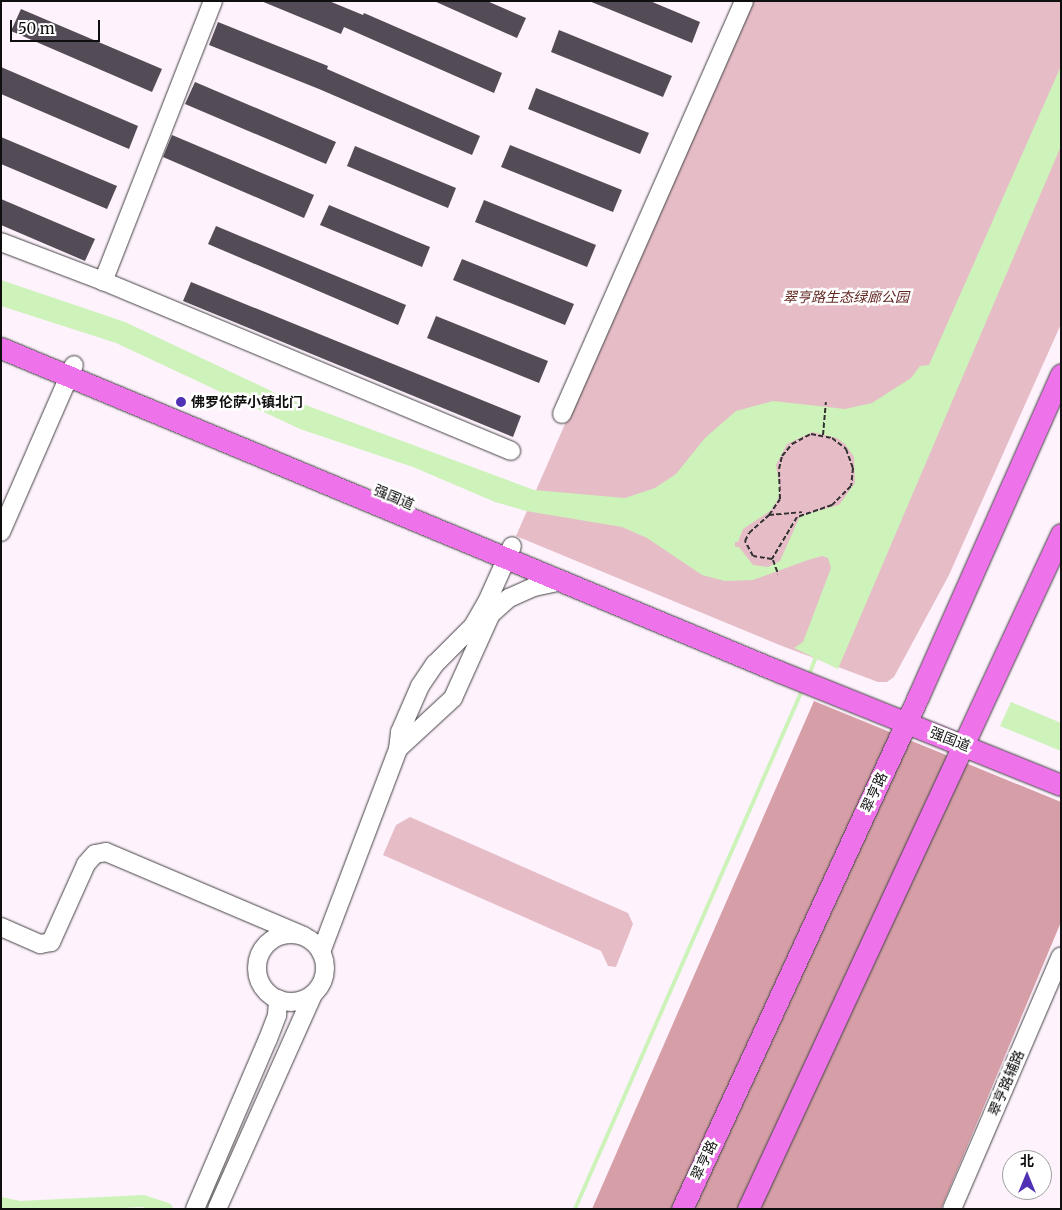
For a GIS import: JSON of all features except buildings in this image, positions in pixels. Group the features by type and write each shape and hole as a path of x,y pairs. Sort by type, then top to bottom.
{"main road":[{"name":"强国道","path":"1,334 71,370 783,667"},
{"name":"强国道","path":"1,348 71,370"},
{"name":"翠亨路","path":"682,1209 912,709 1061,374"},
{"path":"748,1209 1061,534"},
{"name":"强国道","path":"508,552 562,581 840,690 912,709 1061,770"},
{"name":"强国道","path":"970,733 1061,784"}],"street":[{"path":"103,281 213,1"},
{"path":"562,414 744,1"},
{"path":"1,242 103,281 511,451"},
{"path":"1,532 71,370"},
{"path":"217,1209 313,994 325,973 322,952 398,749 400,732 420,686 435,664 473,626 487,602 508,552"},
{"path":"398,749 453,698 491,614 509,598 534,587 562,581"},
{"path":"1,928 40,944 51,942 86,864 95,854 106,852 304,936 322,952"},
{"path":"304,936 287,934 272,940 261,953 258,976 268,992 278,999 295,1002 313,994"},
{"name":"翠亨路辅路","path":"952,1209 1061,956"},
{"path":"195,1209 271,1031 277,1015 278,999"}],"path":[{"path":"822,435 826,403"},
{"path":"769,514 804,512 838,501 848,491 853,480 852,462 846,449 822,435 806,435 788,447 779,464 781,495 769,514 749,533 745,541 753,556 773,561"},
{"path":"778,574 773,561 789,525 804,512"}],"green space":[{"name":"翠亨路生态绿廊公园","path":"750,1 1061,1 1061,324 949,575 894,677 887,682 878,682 782,646 516,536"},
{"path":"410,817 628,913 633,924 616,967 608,966 601,951 383,855 396,825"}],"shaded area":[{"path":"1061,66 1061,146 838,669 794,648 803,642 831,568 828,558 822,556 808,560 753,580 725,581 702,575 647,538 622,527 526,511 495,502 413,467 300,429 116,343 1,306 1,280 125,322 284,397 534,490 625,498 655,488 676,474 705,438 736,411 773,401 845,409 872,403 911,378 920,366 929,365","holes":["812,432 837,438 845,444 854,457 855,483 839,505 800,516 780,561 768,567 753,565 739,547 735,547 735,542 738,542 743,529 770,511 777,501 780,491 776,465 787,444"]},
{"path":"814,701 1061,802 1061,922 941,1209 592,1209"},
{"path":"1011,702 1061,723 1061,751 1000,726"}],"waterway":[{"path":"809,675 817,654"},
{"path":"575,1209 803,688"},
{"path":"1,1203 20,1207 143,1201 167,1209"}],"place":[{"name":"佛罗伦萨小镇北门","path":"181,402"}]}
